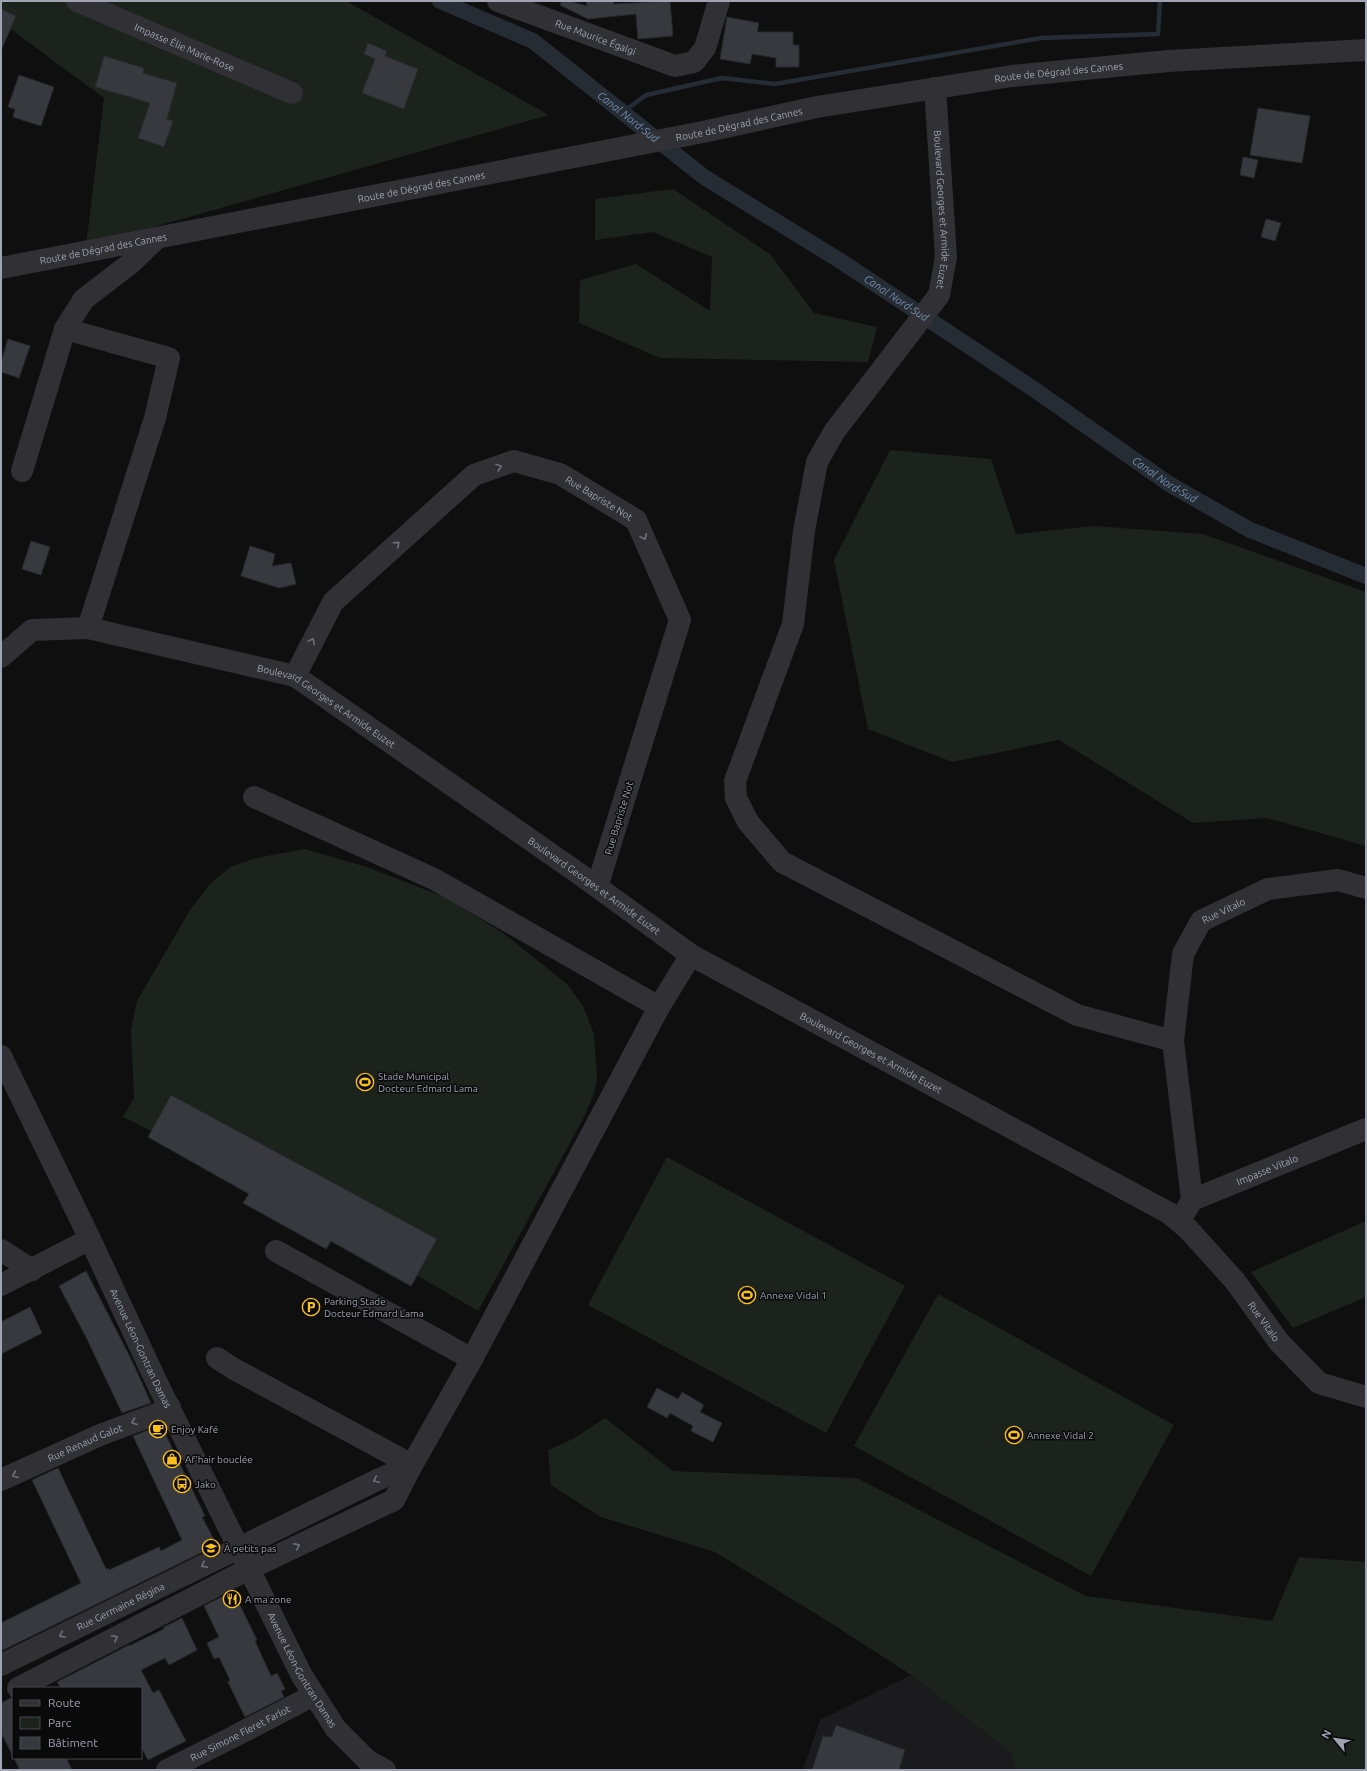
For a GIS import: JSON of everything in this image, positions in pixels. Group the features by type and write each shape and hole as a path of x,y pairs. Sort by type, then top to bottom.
{"street":[{"name":"Impasse Élie Marie-Rose","path":"77,1 292,93"},
{"name":"Rue Maurice Égalgi","path":"498,1 675,66 694,62 705,48 719,1"},
{"name":"Route de Dégrad des Cannes","path":"1,268 703,132 817,107 935,88 1012,76 1168,61 1366,50"},
{"name":"Boulevard Georges et Armide Euzet","path":"935,88 946,257 939,295 834,432 817,462 804,531 793,624 735,781 736,798 748,822 782,862 1077,1015 1173,1041"},
{"path":"22,471 66,329 84,299 131,263 157,238"},
{"path":"66,329 169,358 155,418 88,628"},
{"name":"Rue Bapriste Not","path":"295,676 332,602 474,475 514,462 560,474 636,520 680,620 597,887"},
{"name":"Boulevard Georges et Armide Euzet","path":"1,657 32,630 88,628 295,676 597,887 691,955 1162,1209 1180,1222"},
{"path":"254,797 434,880 659,1008"},
{"name":"Rue Vitalo","path":"1192,1200 1173,1041 1182,954 1201,921 1268,889 1338,880 1366,888"},
{"path":"20,1687 249,1568 394,1500 472,1359 659,1008 691,955"},
{"name":"Avenue Léon-Gontran Damas","path":"1,1056 170,1408 302,1676 336,1729 367,1760 385,1770"},
{"name":"Impasse Vitalo","path":"1192,1200 1366,1129"},
{"path":"1180,1222 1192,1200"},
{"name":"Rue Vitalo","path":"1180,1222 1235,1282 1280,1342 1319,1383 1366,1397"},
{"path":"1,1285 90,1239"},
{"path":"1,1250 32,1270"},
{"path":"276,1252 472,1359"},
{"path":"217,1358 234,1369 412,1465"},
{"name":"Rue Renaud Galot","path":"1,1480 100,1435 170,1408"},
{"name":"Rue Germaine Régina","path":"1,1665 377,1480 412,1465"},
{"path":"1,1697 12,1692"},
{"name":"Rue Simone Fleret Farlot","path":"166,1770 228,1740 314,1695"}],"shaded area":[{"path":"911,1675 1011,1753 1016,1770 803,1770 820,1720"}],"green space":[{"path":"1,1 346,1 549,115 86,246 104,98 1,22"},
{"path":"673,189 770,254 814,313 877,327 868,362 660,358 579,323 580,280 636,264 710,311 712,257 653,232 595,240 595,199"},
{"path":"890,450 991,459 1016,534 1094,526 1203,534 1366,592 1366,846 1267,818 1193,823 1059,740 952,762 868,729 834,560"},
{"name":"Stade Municipal Docteur Edmard Lama","path":"305,849 367,867 447,898 503,933 567,984 583,1006 594,1034 597,1078 594,1094 583,1119 478,1311 418,1276 411,1287 331,1242 326,1249 243,1203 249,1193 148,1137 151,1131 123,1117 134,1098 131,1030 137,1001 190,910 210,884 230,867 256,858"},
{"name":"Annexe Vidal 1","path":"667,1157 905,1286 826,1433 588,1305"},
{"path":"1366,1221 1366,1297 1293,1328 1251,1272"},
{"name":"Annexe Vidal 2","path":"938,1294 1174,1425 1091,1576 854,1446"},
{"path":"605,1418 673,1471 857,1478 1086,1596 1272,1621 1299,1557 1366,1562 1366,1770 1016,1770 1011,1753 911,1675 834,1625 715,1552 601,1517 551,1485 548,1450 573,1439"}],"building":[{"path":"562,1 569,1 587,6 586,1 613,1 614,4 670,1 673,36 638,39 636,14 588,19 560,5"},
{"path":"1,9 16,16 1,51"},
{"path":"727,17 759,23 757,32 793,32 793,45 799,45 799,67 776,67 776,58 752,54 750,64 720,59"},
{"path":"368,43 387,51 385,56 418,69 404,109 362,93 375,59 364,54"},
{"path":"104,56 144,68 143,73 177,83 167,119 173,121 164,147 138,138 150,103 95,87"},
{"path":"19,75 54,87 41,126 13,117 15,109 8,107"},
{"path":"1258,108 1310,116 1302,163 1250,155"},
{"path":"1243,157 1258,160 1254,178 1240,175"},
{"path":"1266,219 1281,223 1275,241 1261,237"},
{"path":"8,339 30,346 19,378 1,372 1,362"},
{"path":"31,541 50,547 41,575 22,569"},
{"path":"250,546 275,554 272,566 291,563 296,584 279,588 241,576"},
{"path":"171,1095 437,1239 411,1286 331,1241 326,1249 243,1203 249,1194 148,1137"},
{"path":"86,1271 132,1361 151,1403 122,1413 86,1337 59,1286"},
{"path":"30,1307 42,1333 1,1354 1,1322"},
{"path":"657,1388 678,1399 682,1392 704,1405 700,1412 722,1423 713,1442 691,1431 693,1426 670,1413 667,1418 647,1407"},
{"path":"161,1425 205,1516 202,1517 217,1545 1,1651 1,1623 81,1583 32,1480 58,1468 106,1569 108,1568 109,1570 159,1547 161,1551 182,1540 133,1436"},
{"path":"233,1591 257,1640 255,1641 271,1676 277,1673 285,1689 281,1691 284,1697 245,1717 228,1682 230,1680 219,1657 214,1659 207,1643 219,1637 204,1606"},
{"path":"182,1618 197,1650 169,1665 165,1658 141,1670 153,1693 159,1690 186,1741 148,1760 142,1748 142,1687 60,1687 57,1682 164,1629 164,1627"},
{"path":"12,1698 12,1754 1,1733 1,1703"},
{"path":"836,1725 905,1750 899,1770 812,1770 823,1736 832,1737"},
{"path":"14,1759 66,1759 72,1770 20,1770"}],"waterway":[{"name":"Canal Nord-Sud","path":"440,1 533,41 704,177 839,260 1035,390 1169,484 1250,530 1366,576"},
{"path":"623,112 646,95 722,78 775,84 1041,38 1158,34 1160,1"}],"place":[{"name":"Stade Municipal Docteur Edmard Lama","path":"365,1082"},
{"name":"Annexe Vidal 1","path":"747,1295"},
{"name":"Parking Stade Docteur Edmard Lama","path":"311,1307"},
{"name":"Enjoy Kafé","path":"158,1429"},
{"name":"Annexe Vidal 2","path":"1014,1435"},
{"name":"Af'hair bouclée","path":"172,1459"},
{"name":"Jako","path":"182,1484"},
{"name":"À petits pas","path":"211,1548"},
{"name":"A ma zone","path":"232,1599"}]}
